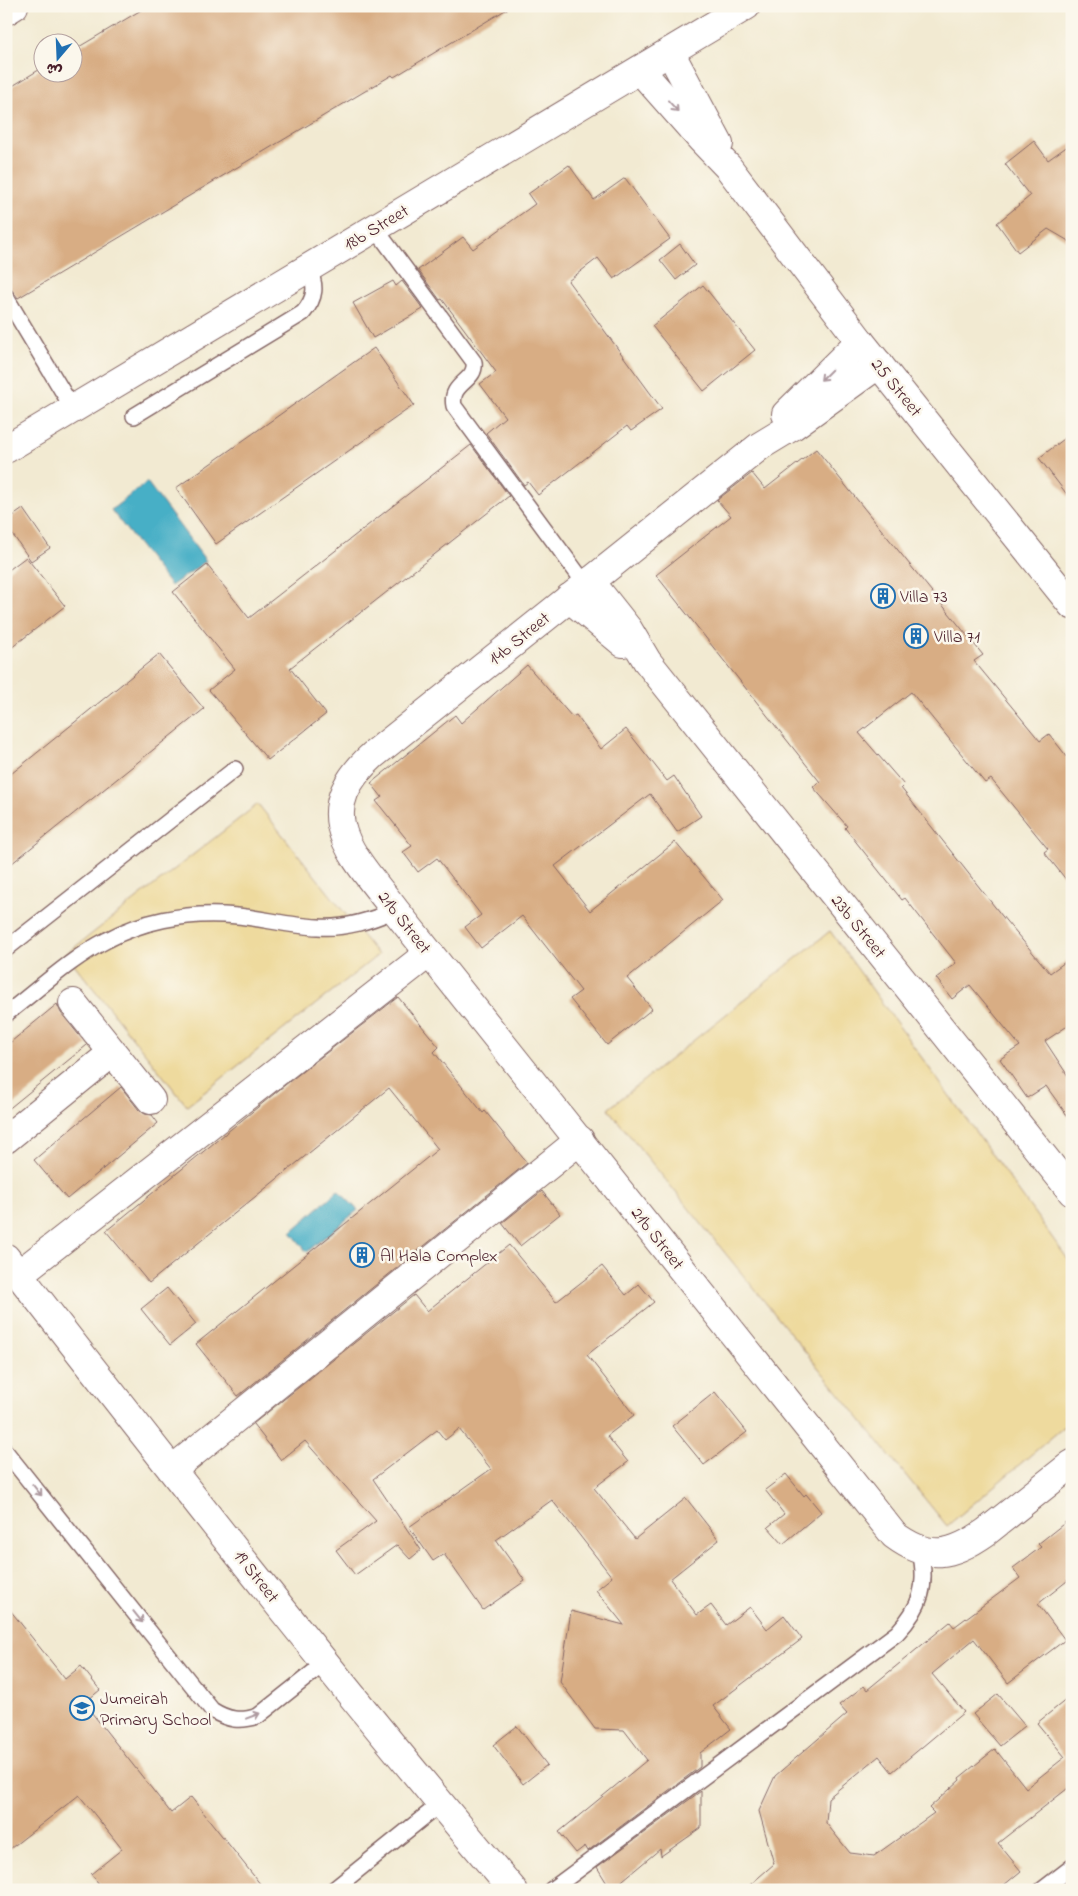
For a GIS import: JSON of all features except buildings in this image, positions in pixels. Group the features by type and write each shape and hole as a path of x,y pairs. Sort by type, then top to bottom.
{"street":[{"path":"6,11 14,6"},
{"name":"18b Street","path":"6,449 746,6"},
{"name":"25 Street","path":"670,52 713,130 728,166"},
{"name":"25 Street","path":"640,70 701,139 728,166 878,364 1072,604"},
{"name":"14b Street","path":"760,446 786,414 860,341"},
{"name":"14b Street","path":"358,861 348,845 340,825 340,804 347,784 358,768 760,446 793,426 878,364"},
{"name":"23b Street","path":"582,588 616,638 647,660 1072,1192"},
{"name":"21b Street","path":"358,861 429,953 884,1523 900,1540 920,1550 939,1553 971,1542 1072,1464"},
{"path":"13,1266 429,953"},
{"path":"73,1003 151,1100"},
{"path":"6,1139 112,1053"},
{"path":"173,1469 580,1140"},
{"name":"19 Street","path":"13,1266 326,1662 440,1804 513,1890"}],"lane":[{"path":"375,228 474,362 472,374 454,392 454,406 582,588"},
{"path":"134,416 303,313 310,305 314,296 315,286 308,268"},
{"path":"6,297 73,409"},
{"path":"6,950 235,768"},
{"path":"6,1014 82,955 107,940 135,928 164,919 194,915 225,915 318,927 337,927 357,924 395,910"},
{"path":"6,1452 212,1710 223,1717 234,1720 247,1720 258,1716 326,1662"},
{"path":"551,1890 897,1633 909,1620 918,1604 923,1586 924,1568 920,1550"},
{"path":"332,1890 440,1804"},
{"path":"1042,1890 1072,1867"}],"sand":[{"path":"258,804 378,955 187,1106 66,954"},
{"path":"830,931 1072,1265 1072,1420 947,1526 608,1109"}],"water":[{"path":"147,482 206,561 171,586 111,510"},
{"path":"338,1190 358,1210 307,1252 291,1232"}],"place":[{"name":"Villa 73","path":"883,596"},
{"name":"Villa 71","path":"916,636"},
{"name":"Al Hala Complex","path":"362,1255"},
{"name":"Jumeirah Primary School","path":"82,1708"}]}
